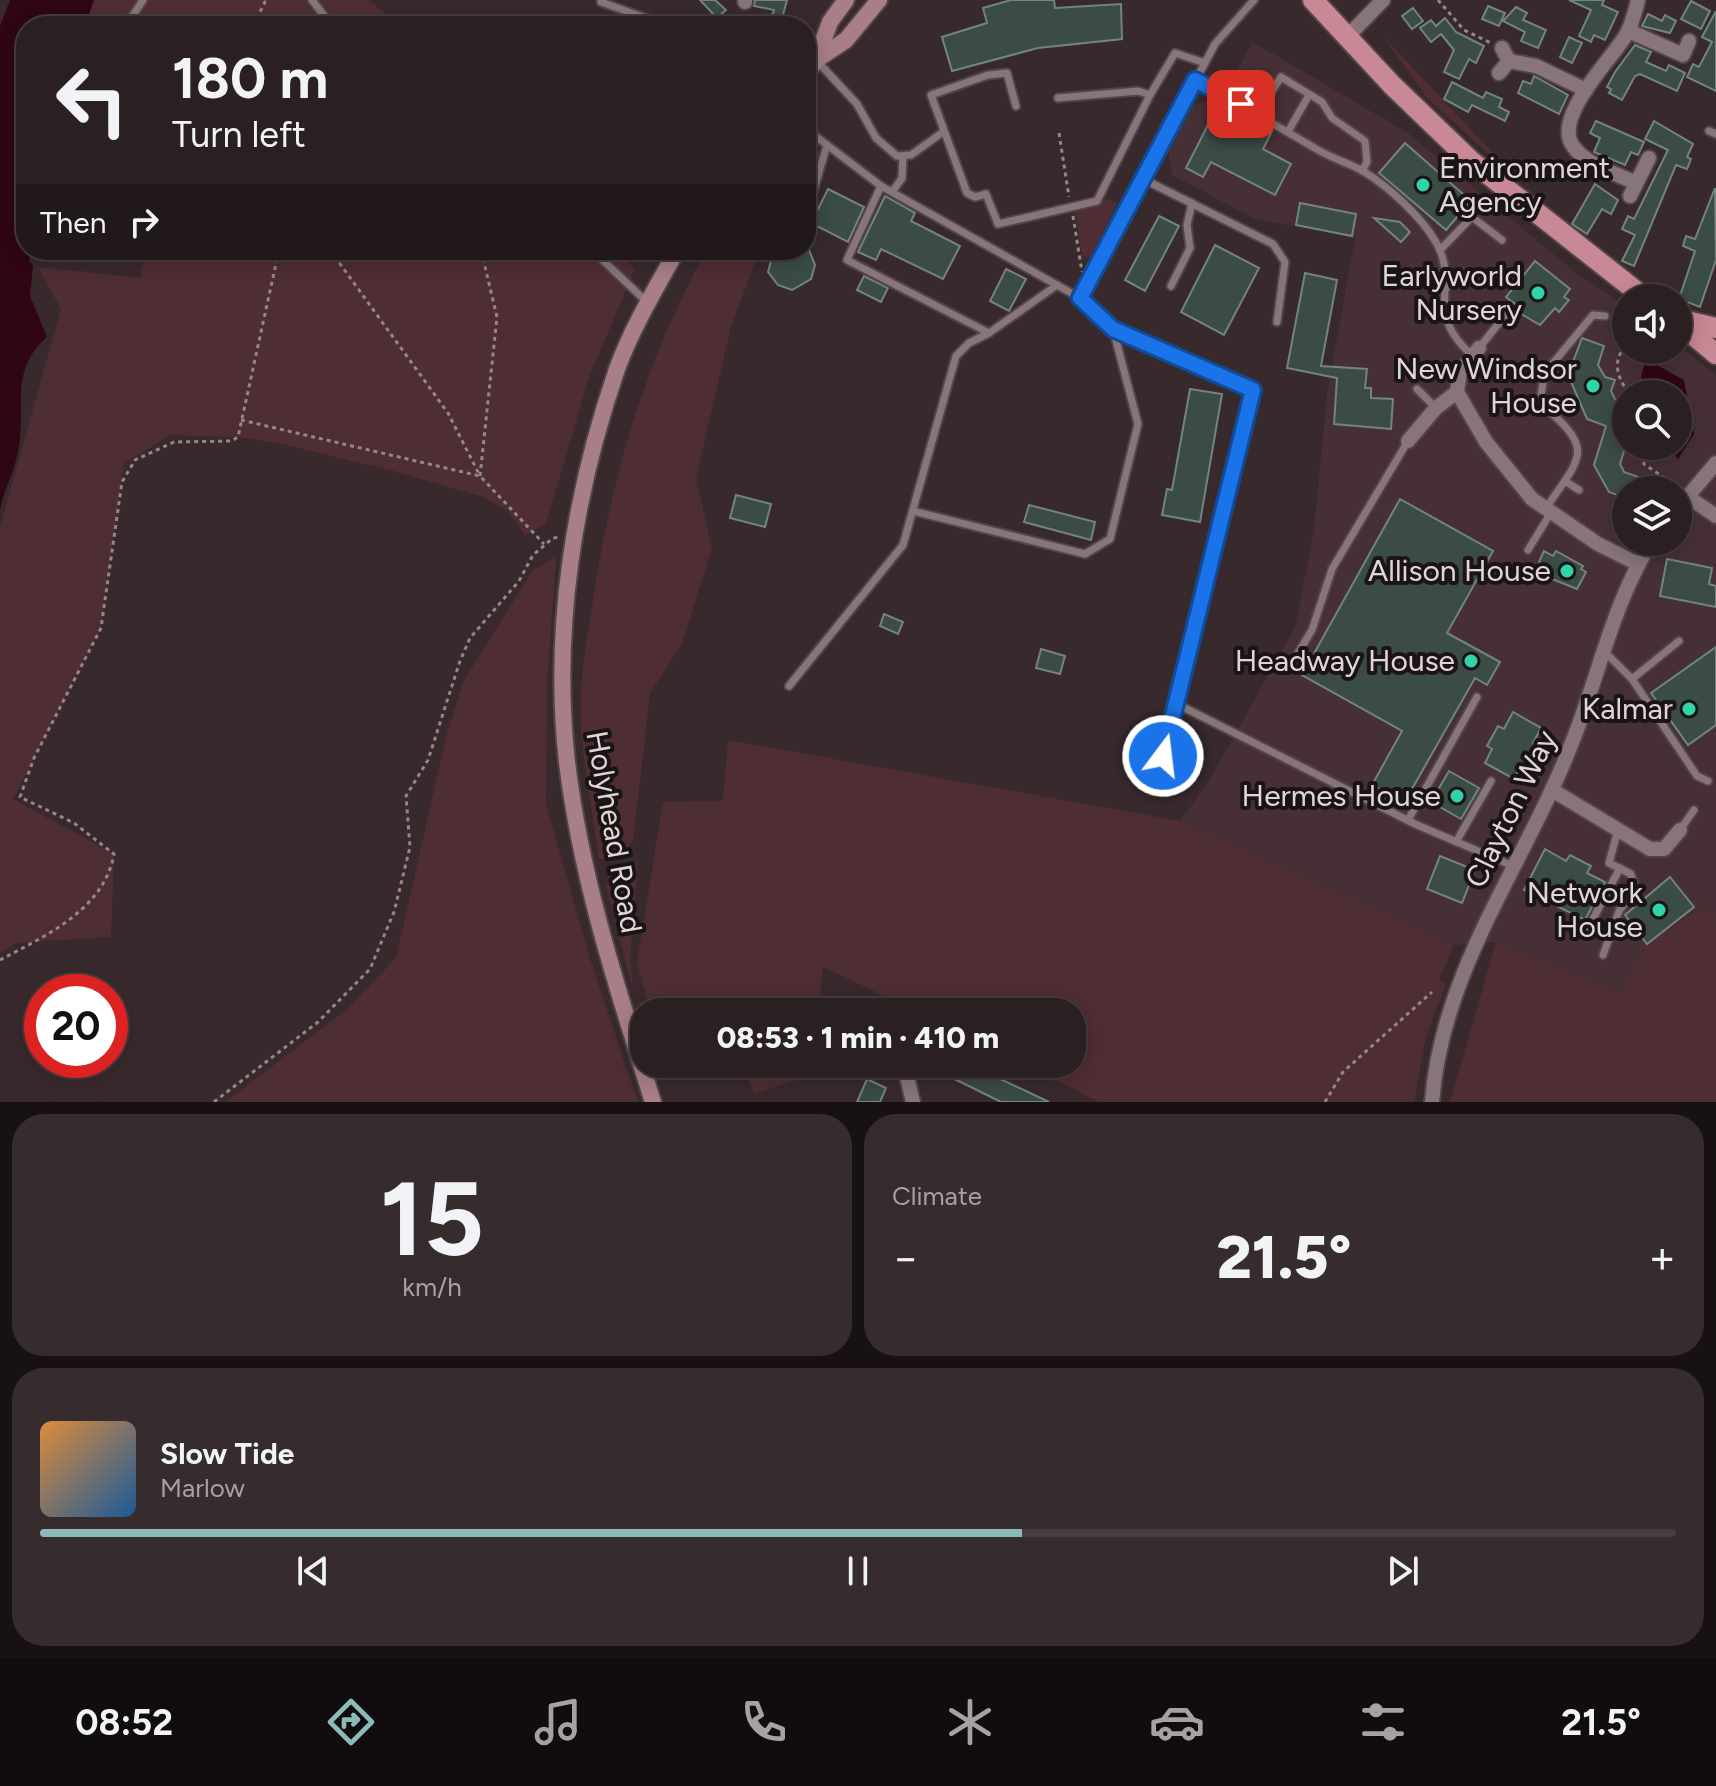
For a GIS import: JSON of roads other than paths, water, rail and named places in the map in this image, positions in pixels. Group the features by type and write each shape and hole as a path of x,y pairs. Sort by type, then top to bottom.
{"main road":[{"path":"816,55 830,22 846,0"},
{"path":"816,63 846,40 879,0"},
{"path":"1313,0 1470,160 1627,284"},
{"name":"Holyhead Road","path":"653,1102 614,978 587,876 567,761 563,641 572,535 618,368 672,260"},
{"path":"1692,324 1716,328"},
{"path":"1692,333 1716,354"}],"street":[{"path":"1347,37 1383,0"},
{"path":"1638,0 1629,31 1586,90 1571,117 1569,139 1583,156 1633,189 1649,158"},
{"path":"1629,31 1683,55 1689,41"},
{"path":"1504,61 1545,69 1586,90"},
{"path":"1476,352 1460,372 1457,392 1510,476 1548,512 1638,564"},
{"path":"1408,441 1436,408 1457,392"},
{"path":"1692,491 1716,463"},
{"path":"1692,506 1716,516"},
{"name":"Clayton Way","path":"1432,1102 1442,1029 1458,982 1552,790 1573,741 1622,592 1643,556"},
{"path":"1552,790 1642,847 1664,849 1680,830"},
{"path":"907,1078 913,1102"}],"lane":[{"path":"312,0 324,16"},
{"path":"1080,298 1215,44 1254,0"},
{"path":"601,2 640,16"},
{"path":"1016,106 1007,73 988,75 931,95 967,193 975,197 986,194 998,224 1097,201 1150,95 1175,53 1205,63"},
{"path":"816,71 857,104 876,138 897,156 911,155 943,132"},
{"path":"1258,113 1281,77 1322,102 1332,118 1365,141 1367,162 1362,171"},
{"path":"1195,80 1289,130 1318,150 1362,171 1411,212 1440,250 1443,313 1447,326 1476,352 1507,313"},
{"path":"1058,98 1138,91 1150,95"},
{"path":"1289,130 1309,95"},
{"path":"816,137 881,186 1080,298 1113,329 1253,390 1163,756"},
{"path":"816,182 827,145"},
{"path":"892,192 902,178 903,156"},
{"path":"1143,179 1273,244 1285,262 1277,322"},
{"path":"881,186 847,260 989,333"},
{"path":"1171,286 1190,248 1187,225 1192,203"},
{"path":"1440,250 1472,217 1502,240"},
{"path":"603,260 648,303"},
{"path":"1443,291 1463,273"},
{"path":"789,686 903,545 956,356 969,343 989,333 1057,285"},
{"path":"1528,550 1577,464 1576,446 1568,427 1540,403 1544,374 1593,315 1605,316"},
{"path":"913,511 1085,554 1110,539 1138,424 1113,329"},
{"path":"1417,389 1436,408"},
{"path":"1298,653 1312,630 1332,569 1408,441"},
{"path":"1568,483 1579,490"},
{"path":"1632,679 1679,641"},
{"path":"1602,649 1632,679 1697,776 1708,781"},
{"path":"1412,822 1477,697"},
{"path":"1177,704 1412,822 1513,866"},
{"path":"1456,842 1491,781"},
{"path":"1680,830 1694,810"},
{"path":"1603,955 1619,911 1635,890 1631,874 1609,863 1618,830"},
{"path":"1585,934 1620,868"}],"place":[{"name":"Environment Agency","path":"1423,185"},
{"name":"Earlyworld Nursery","path":"1538,293"},
{"name":"New Windsor House","path":"1593,386"},
{"name":"Allison House","path":"1567,571"},
{"name":"Headway House","path":"1471,661"},
{"name":"Kalmar","path":"1689,709"},
{"name":"Hermes House","path":"1457,796"},
{"name":"Network House","path":"1659,910"}]}
